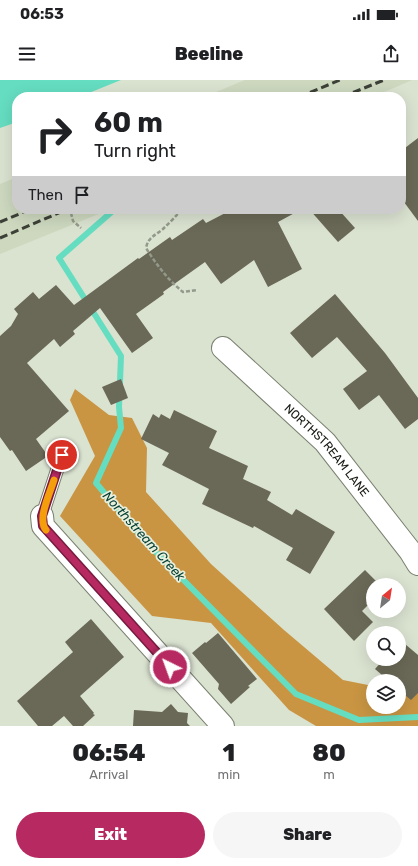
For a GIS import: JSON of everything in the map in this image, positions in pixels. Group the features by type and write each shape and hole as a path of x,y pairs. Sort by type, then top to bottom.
{"street":[{"name":"NORTHSTREAM LANE","path":"223,348 325,442 410,551 418,564"},
{"path":"42,516 43,526 223,726"}],"lane":[{"path":"42,516 62,455"}],"path":[{"path":"71,214 72,222 81,228"},
{"path":"177,214 163,230 150,238 146,248 173,284 182,292 197,290"}],"shaded area":[{"path":"245,80 412,80 384,92 216,92"},
{"path":"12,179 12,214 99,214 0,254 0,184"},
{"path":"75,389 109,415 132,418 147,448 146,492 211,564 284,630 343,680 366,685 366,714 406,714 406,690 418,689 418,726 316,726 289,710 211,623 152,616 60,516 95,456 70,400"}],"water":[{"path":"0,80 121,80 91,92 12,92 12,124 0,128"}],"building":[{"path":"418,138 418,221 406,205 406,147"},
{"path":"223,214 293,214 278,222 302,269 268,287 254,260 221,284 205,262 163,292 164,294 136,314 153,338 132,353 100,308 73,331 75,334 60,347 54,339 27,363 69,411 36,439 48,456 26,471 12,450 10,451 0,437 0,336 11,326 18,314 14,309 33,292 39,299 56,285 74,305 138,258 139,259 170,237 172,240 203,219 206,223"},
{"path":"313,214 342,214 355,228 338,242"},
{"path":"335,294 385,353 418,398 418,419 405,429 379,395 359,410 343,389 367,371 337,337 312,358 290,333"},
{"path":"121,379 128,398 111,405 102,387"},
{"path":"174,410 217,431 209,448 248,466 243,479 271,492 267,500 292,515 296,509 335,532 310,574 286,560 293,548 254,526 253,528 202,504 209,489 162,465 169,453 141,439 153,414 159,418 161,414 170,419"},
{"path":"365,570 373,578 366,578 366,607 362,611 366,615 366,618 369,618 373,622 369,626 366,626 366,629 354,641 324,609"},
{"path":"91,619 124,657 80,696 95,715 83,726 73,726 64,716 52,726 38,726 17,701 73,652 65,642"},
{"path":"218,633 257,679 231,704 218,689 219,684 192,653"},
{"path":"406,645 418,655 418,693 411,700 406,696 406,674 381,674 375,669 378,666 406,666"},
{"path":"171,704 178,712 188,713 187,723 190,726 133,726 134,710 162,712"}],"waterway":[{"name":"Northstream Creek","path":"80,80 85,92"},
{"name":"Northstream Creek","path":"109,214 59,258 121,356 119,407 121,428 96,483 146,542 296,694 359,720 418,717"}],"railway":[{"path":"311,92 340,80"},
{"path":"354,92 384,80"},
{"path":"0,222 19,214"},
{"path":"0,238 56,214"}],"slow traffic":[{"path":"46,530 43,526 42,516 54,480"}],"route":[{"path":"62,455 42,516 43,526 170,667"}]}
